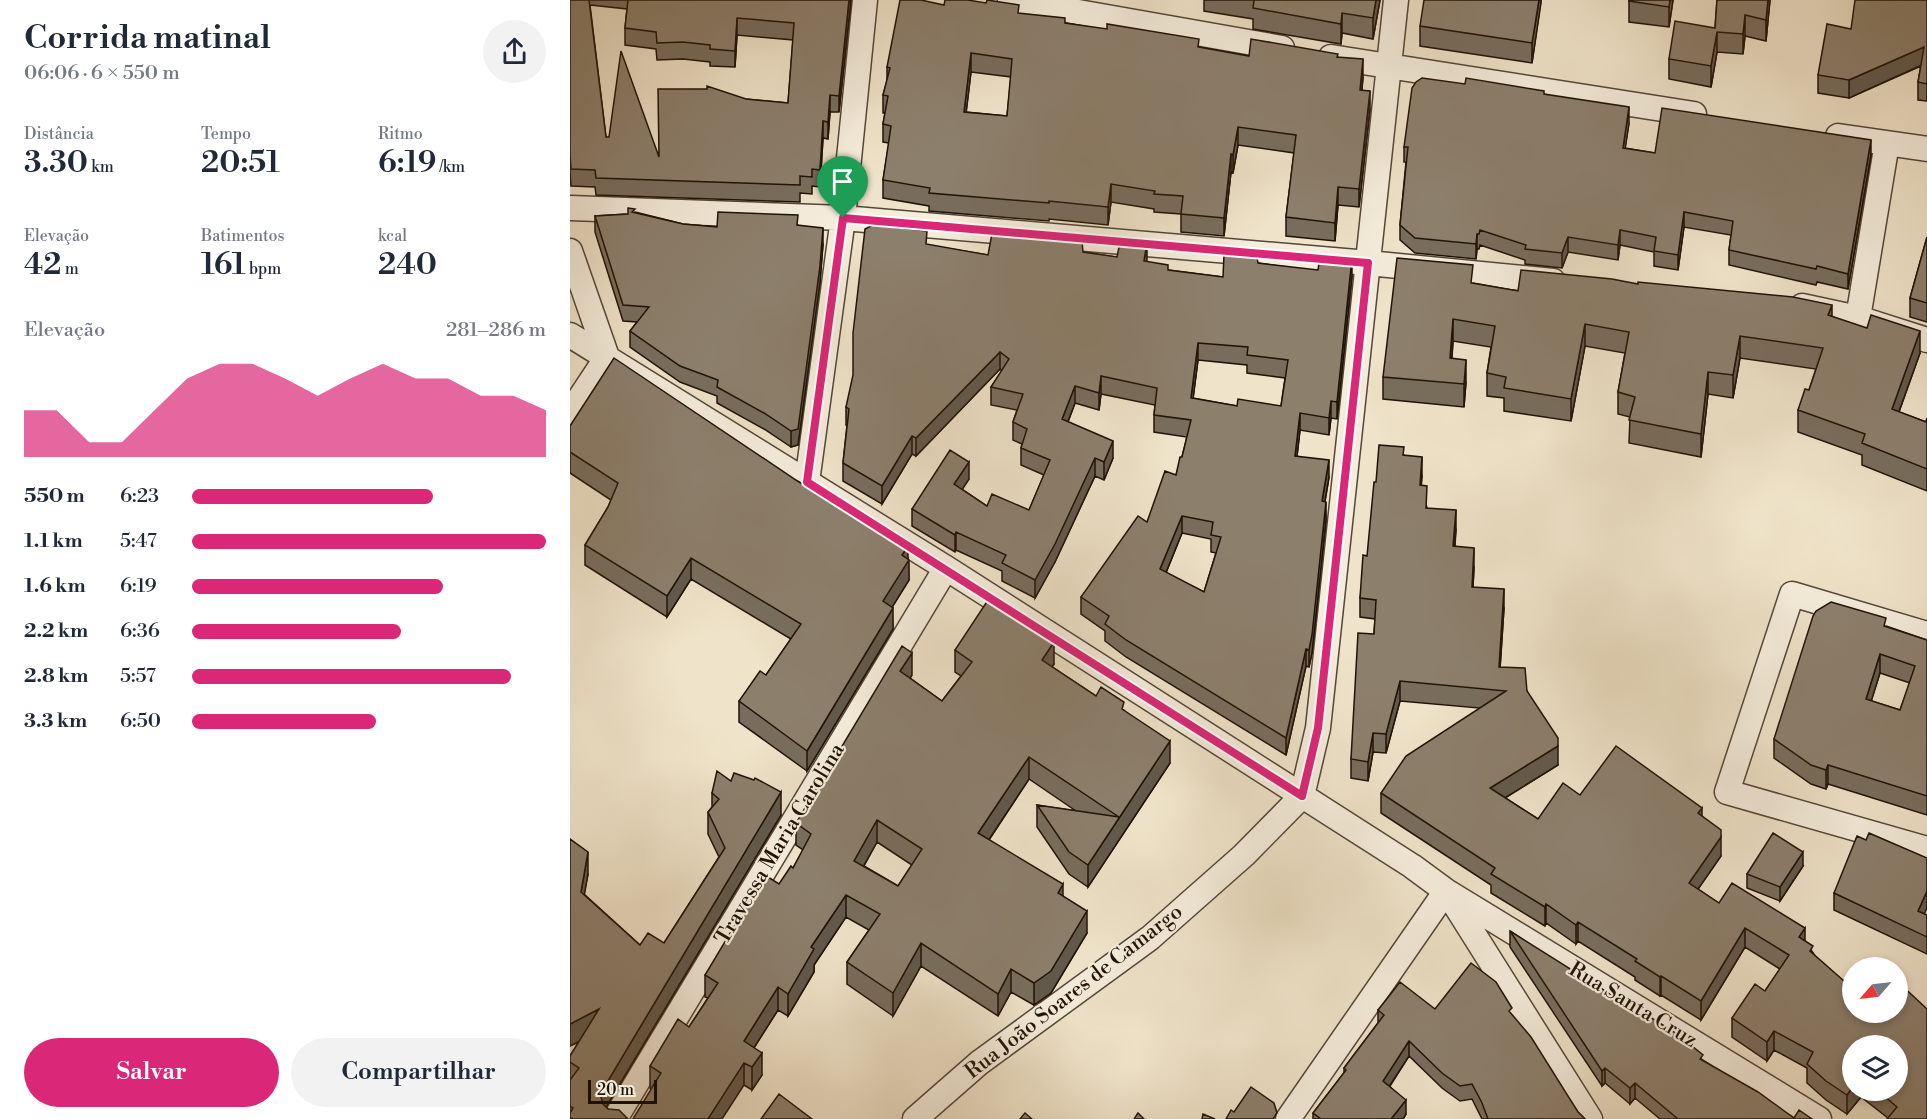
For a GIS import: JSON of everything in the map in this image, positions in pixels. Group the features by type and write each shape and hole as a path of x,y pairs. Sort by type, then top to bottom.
{"street":[{"path":"807,482 843,218 865,0"},
{"path":"1010,0 1389,67 1720,118"},
{"path":"1302,796 1318,728 1396,0"},
{"path":"1814,133 1927,149"},
{"path":"1858,318 1887,143"},
{"path":"570,208 843,218 1368,263 1570,283"},
{"path":"570,251 607,357 570,413"},
{"path":"1784,304 1858,318 1927,340"},
{"name":"Rua Santa Cruz","path":"570,335 946,568 1446,891 1819,1119"},
{"name":"Travessa Maria Carolina","path":"615,1119 946,568"},
{"path":"1927,634 1791,594 1727,792 1927,849"},
{"name":"Rua João Soares de Camargo","path":"915,1119 979,1063 1150,938 1244,855 1302,796"},
{"path":"1288,1119 1446,891 1590,1119"}],"building":[{"path":"570,0 589,0 606,137 609,137 621,51 659,157 658,89 707,89 707,86 746,99 788,103 794,23 737,18 735,51 710,49 710,45 683,42 657,43 656,32 625,28 628,0 849,0 839,96 830,95 828,122 823,121 820,170 812,169 812,177 800,176 800,185 596,178 595,170 571,169"},
{"path":"900,0 921,0 944,5 945,0 986,3 987,0 1019,5 1018,13 1065,18 1065,23 1107,29 1107,24 1199,39 1198,47 1249,56 1251,39 1338,54 1337,57 1363,59 1360,90 1370,91 1359,189 1338,187 1335,223 1286,217 1296,135 1238,127 1233,155 1231,154 1224,218 1181,214 1183,196 1154,194 1155,191 1111,184 1108,207 929,193 930,188 883,180 891,126 883,124 888,96 883,95 890,68 887,67","holes":["971,53 1012,59 1007,116 964,112"]},
{"path":"1254,0 1376,0 1373,18 1342,13 1341,24 1253,8"},
{"path":"1424,0 1539,0 1532,43 1420,26"},
{"path":"1629,0 1670,0 1669,7"},
{"path":"1717,0 1768,0 1766,20 1745,15 1743,34 1717,32 1711,66 1669,59 1675,21 1715,28"},
{"path":"1855,0 1927,0 1927,84 1918,82 1924,47 1849,80 1818,75 1827,24 1851,29"},
{"path":"1422,78 1465,84 1466,78 1544,91 1544,94 1629,107 1623,148 1655,153 1662,108 1871,140 1848,274 1729,250 1733,221 1684,212 1678,255 1654,251 1656,237 1620,230 1618,245 1568,237 1562,253 1525,249 1526,245 1480,230 1476,244 1415,238 1400,225 1408,147 1404,147 1412,88"},
{"path":"628,208 635,209 632,212 683,224 717,227 718,212 798,215 797,225 823,228 798,429 791,431 717,387 718,380 680,366 630,331 649,307 623,305 595,216 628,214"},
{"path":"873,225 927,231 926,244 988,255 993,228 1048,232 1048,240 1082,241 1083,252 1117,257 1120,242 1147,242 1144,261 1168,265 1168,270 1223,277 1224,255 1257,257 1258,263 1318,270 1320,256 1352,258 1337,402 1331,401 1329,418 1300,413 1295,456 1329,460 1322,501 1326,502 1312,635 1309,650 1306,649 1286,738 1126,640 1105,624 1109,616 1081,597 1138,516 1147,522 1165,471 1176,475 1191,420 1154,415 1157,388 1101,376 1099,393 1075,386 1062,419 1113,441 1104,462 1095,458 1055,544 1035,580 1002,563 1006,555 956,532 955,535 912,509 950,450 969,462 954,484 987,506 992,494 1029,510 1050,460 1021,448 1027,429 1013,422 1023,394 991,387 1009,359 1000,352 916,438 912,436 882,486 843,463 849,409 846,407 853,375 853,333 865,229","holes":["1198,343 1248,347 1247,355 1288,360 1281,406 1238,399 1237,406 1191,398","1182,516 1213,522 1211,535 1221,537 1204,592 1160,569"]},
{"path":"1927,237 1927,303 1910,298"},
{"path":"1397,258 1473,265 1471,283 1518,291 1521,270 1612,279 1638,284 1638,282 1793,297 1832,305 1828,315 1867,328 1871,315 1920,331 1892,409 1926,422 1927,418 1927,469 1862,443 1865,434 1798,410 1805,389 1809,390 1823,348 1740,336 1733,375 1708,372 1701,434 1629,420 1635,397 1618,392 1629,332 1585,324 1571,399 1504,388 1506,377 1487,373 1495,326 1453,319 1450,358 1466,360 1464,384 1383,377"},
{"path":"614,358 796,480 908,546 902,555 909,560 883,601 893,608 807,751 739,701 760,671 766,675 801,624 691,558 667,596 585,545 608,507 618,483 570,452 570,426"},
{"path":"1379,445 1404,447 1403,455 1422,457 1420,485 1427,486 1426,508 1456,510 1453,546 1474,548 1472,587 1504,589 1499,667 1525,668 1527,691 1558,738 1558,746 1490,788 1538,819 1563,783 1580,795 1616,746 1702,808 1698,813 1721,830 1721,837 1689,883 1719,903 1732,883 1805,928 1799,937 1813,946 1810,951 1842,979 1842,1023 1908,1023 1908,991 1927,1009 1927,1119 1887,1119 1897,1107 1890,1101 1908,1101 1908,1035 1842,1035 1842,1092 1807,1064 1813,1052 1774,1031 1767,1042 1732,1018 1755,984 1765,991 1789,955 1745,928 1701,1001 1635,961 1637,959 1578,922 1576,925 1546,904 1545,907 1491,874 1495,868 1381,793 1406,756 1506,691 1400,681 1386,734 1373,733 1368,762 1351,759 1358,633 1374,634 1376,600 1360,598 1363,555 1367,556 1374,482 1376,482"},
{"path":"990,597 1054,642 1042,660 1096,696 1101,687 1124,702 1122,709 1170,741 1088,865 1069,852 1037,805 1119,817 1029,757 978,833 1063,884 1058,893 1087,911 1051,971 1034,983 1011,969 998,994 921,943 893,993 847,962 880,914 846,895 811,947 814,949 788,994 778,987 744,1041 762,1053 752,1067 744,1063 708,1119 633,1119 661,1073 650,1066 678,1019 689,1027 718,983 705,975 765,875 779,884 791,866 793,868 811,834 796,823 902,646 912,653 900,671 942,701 972,662 955,650","holes":["877,820 922,849 898,886 854,861"]},
{"path":"1831,602 1886,618 1884,626 1927,640 1927,796 1828,765 1826,770 1811,765 1774,739 1816,611","holes":["1880,654 1915,666 1900,710 1866,699"]},
{"path":"717,771 731,781 734,773 754,780 755,778 781,792 603,1089 601,1097 603,1104 608,1109 619,1110 628,1119 573,1119 570,1117 573,1108 570,1106 570,1080 579,1068 570,1062 570,1056 599,1009 570,1024 570,839 588,852 581,892 640,945 648,933 664,943 725,848 708,812 719,799 712,793"},
{"path":"1773,833 1803,852 1780,887 1747,874"},
{"path":"1869,833 1927,858 1927,891 1918,911 1927,915 1927,937 1834,893 1857,836 1866,840"},
{"path":"1510,931 1604,990 1648,1021 1650,1017 1676,1033 1703,1055 1700,1059 1758,1092 1794,1118 1799,1110 1812,1119 1678,1119 1635,1083 1630,1088 1605,1068 1602,1071"},
{"path":"1471,963 1496,982 1512,1008 1509,1011 1531,1037 1578,1112 1585,1119 1488,1119 1472,1084 1460,1086 1442,1073 1409,1041 1383,1081 1406,1100 1391,1119 1321,1119 1313,1113 1384,1015 1378,1010 1400,982 1435,1009"},
{"path":"1251,1087 1274,1103 1277,1113 1273,1119 1226,1119 1231,1110 1234,1112"},
{"path":"779,1094 812,1119 761,1119"},
{"path":"1025,1113 1032,1119 1020,1119"},
{"path":"1138,1113 1144,1119 1134,1119"},
{"path":"1203,1114 1215,1119 1202,1119"}],"route":[{"path":"843,218 1368,263 1318,728 1302,796 946,568 807,482 843,218"}]}
